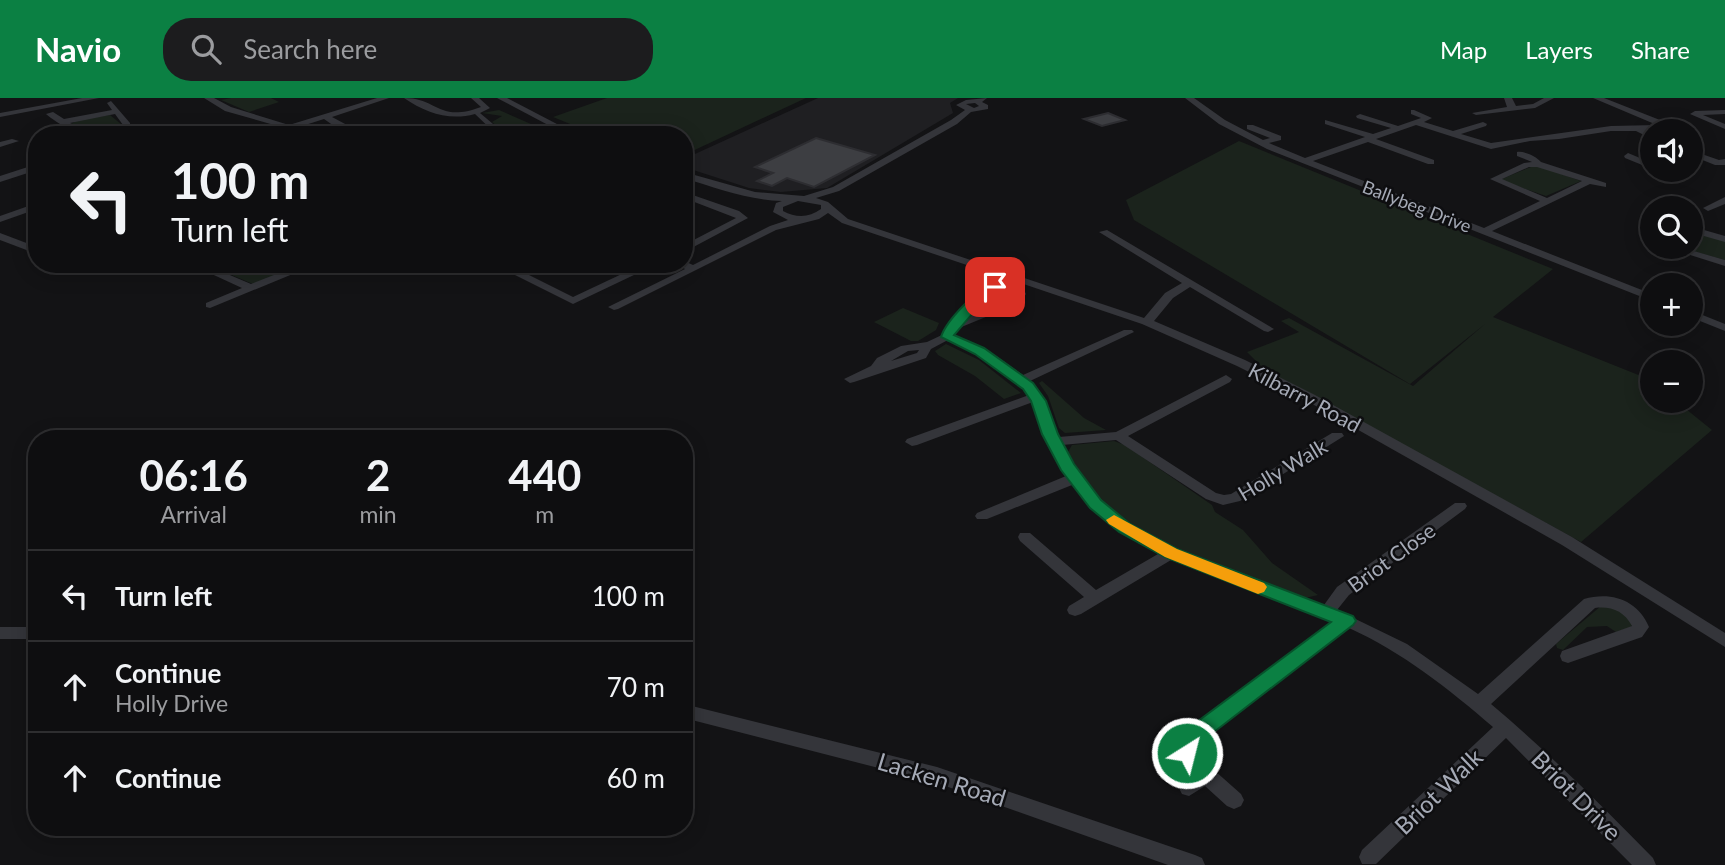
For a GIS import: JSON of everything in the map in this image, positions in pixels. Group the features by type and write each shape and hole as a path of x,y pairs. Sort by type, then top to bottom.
{"street":[{"path":"0,115 95,98"},
{"path":"208,98 228,109 279,126"},
{"path":"307,126 324,117 385,98"},
{"path":"408,98 448,117 486,108 475,98"},
{"path":"501,98 555,126"},
{"name":"Ballybeg Drive","path":"1189,98 1222,122 1262,144 1640,293"},
{"path":"1508,98 1513,107 1509,109"},
{"path":"1476,113 1535,106 1550,98"},
{"path":"1416,122 1493,147 1530,139 1562,138 1610,129 1638,129 1662,125 1597,98"},
{"path":"693,265 773,228 820,216 827,198 836,189 954,122 969,110 985,107 981,100"},
{"path":"12,102 14,113"},
{"path":"111,103 128,126"},
{"path":"61,122 116,112"},
{"path":"1304,161 1428,118 1414,112"},
{"path":"1725,112 1694,114 1725,127"},
{"path":"50,114 70,126"},
{"path":"492,126 482,117 499,116"},
{"path":"1360,116 1398,128"},
{"path":"324,117 342,126"},
{"path":"1328,122 1431,162"},
{"path":"1453,134 1483,124"},
{"path":"1250,127 1278,138 1262,144"},
{"path":"0,145 15,140"},
{"path":"1520,154 1538,164"},
{"path":"1628,156 1640,160"},
{"path":"1703,157 1723,163"},
{"path":"1545,200 1494,179 1527,165 1538,164 1603,185"},
{"path":"0,179 28,170"},
{"path":"693,178 756,196 769,202 780,214"},
{"path":"1483,232 1589,181"},
{"path":"773,228 780,214 779,205 836,189"},
{"path":"756,196 800,198"},
{"path":"693,198 743,218 693,244"},
{"name":"Kilbarry Road","path":"800,198 826,205 833,215 851,223 1146,322 1229,357 1311,398 1567,541 1725,641"},
{"path":"1708,208 1725,200"},
{"path":"0,219 28,208"},
{"name":"Kilbarry Road","path":"780,214 851,223"},
{"path":"1104,232 1268,328"},
{"path":"1703,233 1725,239"},
{"path":"0,236 28,247"},
{"path":"1703,257 1725,263"},
{"path":"216,273 251,288"},
{"path":"210,305 289,273"},
{"path":"520,273 573,301 633,273"},
{"path":"614,307 677,273"},
{"path":"1146,322 1159,310 1168,293 1190,283"},
{"path":"850,379 872,370 881,361 905,348 929,345 1014,302 1021,294 1003,287 990,288 949,333"},
{"path":"1703,317 1722,324"},
{"path":"1022,380 1128,332"},
{"path":"912,442 1037,397 1022,380 949,333"},
{"path":"1054,442 1119,436 1226,379"},
{"name":"Briot Drive","path":"1037,397 1054,442 1075,478 1112,519 1171,553 1347,621 1410,654 1480,703 1506,726 1646,865"},
{"name":"Holly Walk","path":"1119,436 1208,495 1227,500 1337,436"},
{"path":"982,516 1075,478"},
{"name":"Briot Close","path":"1328,613 1339,595 1461,506"},
{"path":"1025,537 1095,598"},
{"path":"1075,611 1171,553"},
{"path":"1480,703 1590,603 1601,600 1615,604 1639,619 1641,627 1636,633 1568,656"},
{"path":"1234,800 1205,775 1187,753 1191,738 1347,621"},
{"path":"0,633 28,633"},
{"name":"Lacken Road","path":"693,713 937,775 1195,865"},
{"name":"Briot Walk","path":"1369,857 1506,726"},
{"path":"1189,788 1205,775"}],"shaded area":[{"path":"271,98 279,102 249,112 221,100"},
{"path":"607,98 806,98 693,151 693,126 575,126 553,117"},
{"path":"818,98 958,98 950,103 953,113 827,188 781,192 749,188 693,170 693,155"},
{"path":"499,110 536,126 497,126 492,122 502,116 482,113"},
{"path":"110,115 122,125 71,124 78,120"},
{"path":"1239,141 1553,269 1493,317 1640,376 1640,413 1691,413 1712,430 1581,542 1265,370 1247,352 1299,332 1281,321 1289,318 1413,386 1485,324 1410,384 1134,220 1126,200"},
{"path":"1536,165 1581,181 1546,196 1499,180"},
{"path":"1703,234 1725,241 1725,260 1703,254"},
{"path":"227,273 282,273 253,284"},
{"path":"903,308 939,323 936,330 918,341 911,341 874,322"},
{"path":"946,344 979,360 1021,393 1004,399 975,376 938,355 935,351"},
{"path":"1042,381 1084,418 1106,430 1065,433 1059,428 1048,396 1039,383"},
{"path":"1114,441 1125,445 1212,505 1215,512 1243,530 1272,563 1318,595 1305,598 1229,572 1177,551 1129,524 1097,495 1068,452 1072,445"},
{"path":"1601,606 1619,609 1633,622 1631,627 1616,632 1607,626 1587,627 1563,650 1557,648 1556,644"}],"building":[{"path":"1108,113 1125,120 1102,126 1084,119"},
{"path":"816,138 875,155 814,187 787,178 772,186 757,181 773,173 755,167"}],"slow traffic":[{"path":"1114,520 1171,553 1258,587"}],"route":[{"path":"995,287 986,290 949,331 947,337 962,341 980,351 1028,386 1039,401 1050,434 1067,466 1096,504 1125,528 1171,553 1347,621 1194,736 1187,744 1187,753"}]}
